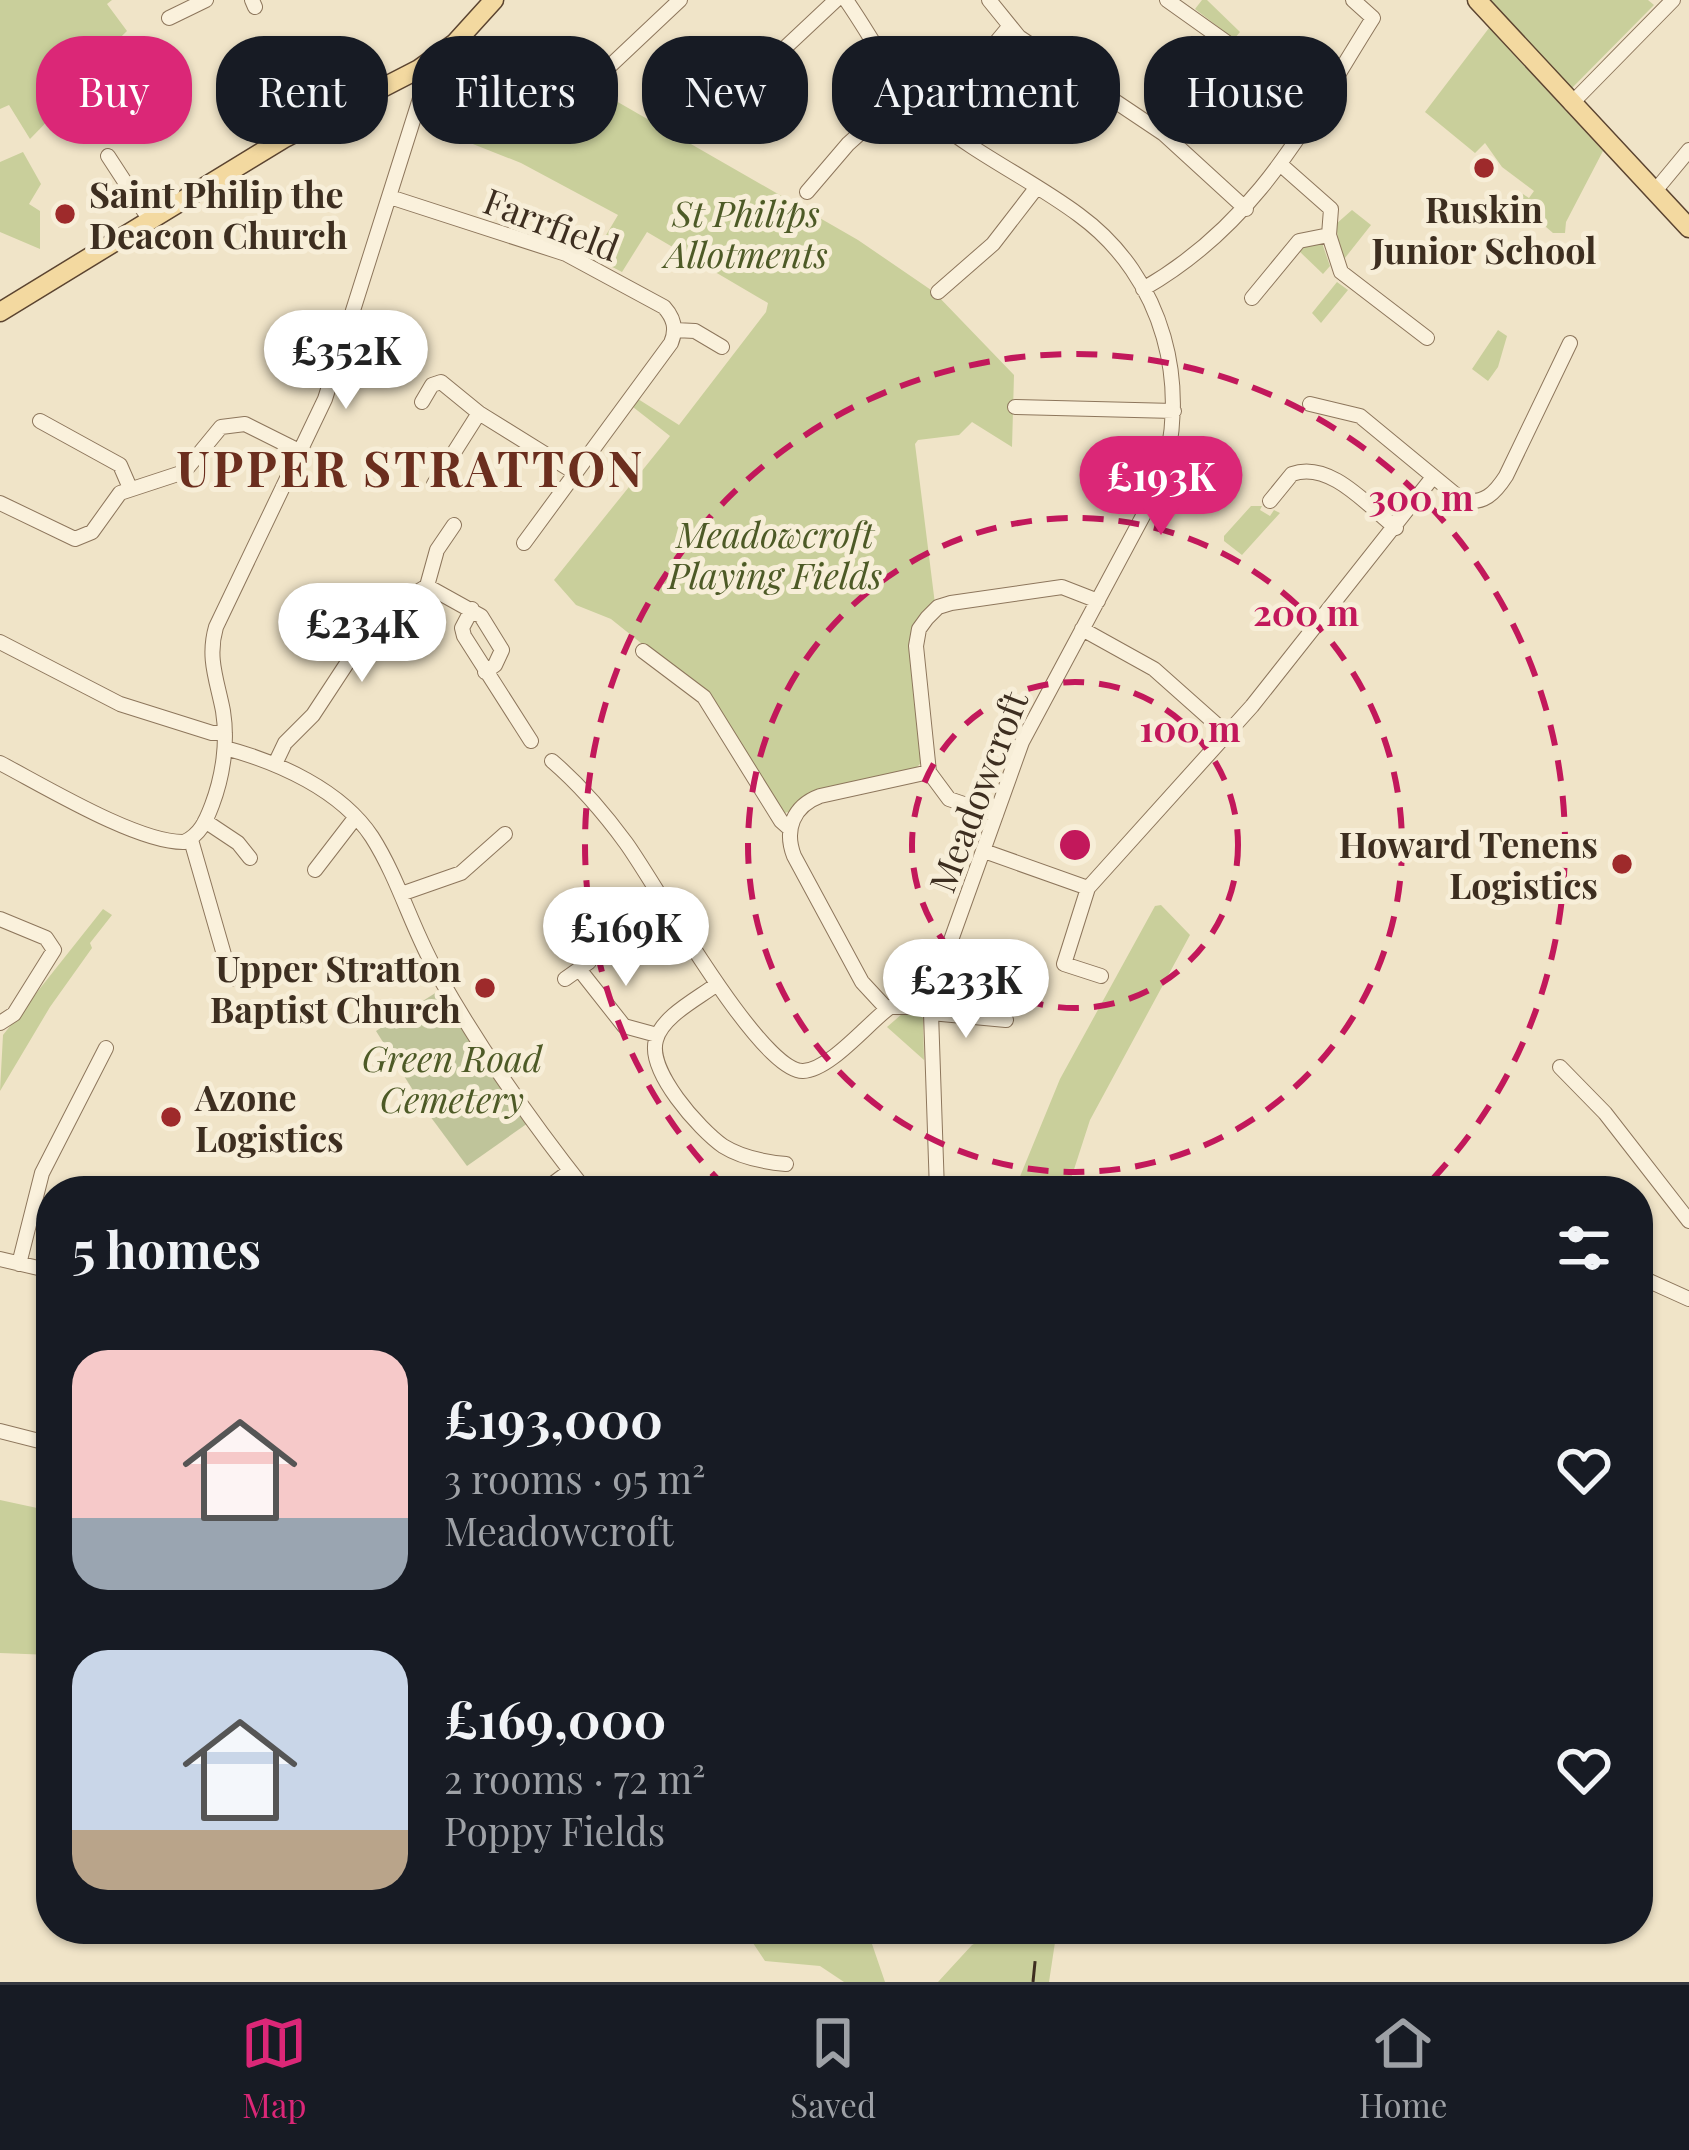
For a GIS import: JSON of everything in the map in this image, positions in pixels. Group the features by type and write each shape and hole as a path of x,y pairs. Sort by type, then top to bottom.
{"main road":[{"path":"463,36 494,0"},
{"path":"1477,0 1689,228"},
{"path":"0,312 309,124 412,72"}],"street":[{"path":"169,18 206,0"},
{"path":"618,58 680,0"},
{"path":"798,36 836,0"},
{"name":"Meadowcroft","path":"846,0 870,36"},
{"path":"989,0 1008,28 1163,134 1246,209"},
{"path":"1167,0 1218,36"},
{"path":"1353,0 1373,18"},
{"path":"1571,104 1672,0"},
{"path":"1347,59 1385,5"},
{"path":"1001,36 1008,28"},
{"path":"0,763 124,824 172,842 191,840 205,821 216,794 225,741 212,643 225,603 325,399 412,125"},
{"path":"807,192 847,144"},
{"name":"Meadowcroft","path":"937,1176 931,1010 1022,742 1159,486 1174,411 1166,341 1144,289 1106,238 972,144"},
{"path":"1144,289 1229,228 1293,144"},
{"path":"1655,191 1689,150"},
{"path":"108,156 151,222"},
{"path":"1280,164 1331,208 1329,235 1341,272 1427,338"},
{"path":"938,292 993,244 1037,187"},
{"name":"Farrfield","path":"390,197 584,262 664,307 674,330 695,331 722,347"},
{"path":"1252,298 1299,241 1329,235"},
{"path":"524,543 670,344 674,330"},
{"path":"1310,404 1360,416 1466,501 1492,495 1506,476 1570,343"},
{"path":"422,402 439,382 478,413 574,472"},
{"path":"1015,407 1174,411"},
{"path":"434,484 478,413"},
{"path":"40,421 120,465 130,488"},
{"path":"0,502 75,539 92,532 115,498 130,488 184,472 215,431 229,424 252,427 299,451"},
{"path":"1270,501 1292,474 1315,470 1396,527"},
{"path":"1101,976 1064,964 1088,888 1226,733 1433,477"},
{"path":"275,764 285,743 313,715 357,648 396,623 427,586 437,550 454,525"},
{"path":"427,586 481,616 502,650 495,665 485,672"},
{"path":"996,815 949,799 929,772 916,646 919,629 938,607 950,603 1062,587 1098,601"},
{"path":"472,609 462,633 531,741"},
{"path":"1082,629 1154,669 1226,733"},
{"path":"0,642 120,704 212,733 275,764 309,782 355,818 374,841 441,981 574,1176"},
{"path":"643,651 704,698 790,829"},
{"path":"552,761 628,845 717,984 783,1065 802,1071 823,1064 887,1009 1006,1020"},
{"path":"887,1009 862,982 794,856 790,829 799,809 812,799 929,772"},
{"path":"315,870 355,818"},
{"path":"205,821 238,843 250,858"},
{"path":"400,894 461,873 505,834"},
{"path":"191,840 231,979"},
{"path":"984,850 1088,888"},
{"path":"0,919 46,938 54,950 14,1014 0,1023"},
{"path":"565,979 584,965 624,1026 657,1035"},
{"path":"717,984 657,1035 657,1062 682,1105 704,1130 734,1152 786,1164"},
{"path":"41,1176 106,1048"},
{"path":"1560,1067 1605,1113 1689,1221"},
{"path":"563,1176 570,1171"},
{"path":"20,1264 36,1198"},
{"path":"0,1259 36,1268"},
{"path":"1653,1282 1684,1293"},
{"path":"0,1431 36,1440"}],"green space":[{"path":"0,0 112,0 107,4 127,31 122,36 36,36 36,133 30,139 9,105 0,109"},
{"path":"1207,0 1240,32 1230,36 1195,9"},
{"path":"1481,0 1648,0 1654,5 1570,90"},
{"path":"1489,28 1603,151 1566,222 1565,233 1553,233 1517,202 1534,191 1502,167 1485,143 1475,153 1425,112"},
{"name":"Meadowcroft Playing Fields","path":"618,102 642,116 642,144 691,144 858,240 934,292 1014,375 1012,447 972,422 959,435 915,444 935,604 919,621 922,762 914,770 782,814 707,696 611,619 576,605 554,580 670,436 633,407 638,399 679,425 766,312 768,303 647,232 622,272 593,257 618,215 521,163 473,144 618,144"},
{"path":"23,152 41,184 29,204 40,211 40,249 0,232 0,162"},
{"path":"1352,210 1371,225 1341,263 1336,224"},
{"path":"1322,243 1330,266 1323,274 1299,251 1304,245"},
{"path":"1337,282 1348,290 1321,323 1312,313"},
{"path":"1498,330 1507,336 1498,367 1488,381 1472,369"},
{"path":"1251,506 1262,506 1260,510 1270,516 1274,510 1280,513 1242,555 1224,536"},
{"path":"1161,905 1190,935 1090,1120 1072,1176 1020,1176 1060,1079 1155,906"},
{"path":"103,909 112,915 0,1091 3,1035"},
{"name":"Green Road Cemetery","path":"440,990 528,1123 467,1166 376,1031"},
{"path":"917,1013 923,1018 924,1060 887,1027 902,1014"},
{"path":"0,1500 36,1508 36,1654 0,1653"},
{"path":"754,1944 872,1944 885,1982 844,1982 820,1966 765,1961"},
{"path":"1055,1944 1049,1982 938,1982 972,1945"}],"railway":[{"path":"1033,1982 1036,1952"}],"place":[{"name":"Ruskin Junior School","path":"1484,168"},
{"name":"Saint Philip the Deacon Church","path":"65,214"},
{"name":"Howard Tenens Logistics","path":"1622,864"},
{"name":"Upper Stratton Baptist Church","path":"485,988"},
{"name":"Azone Logistics","path":"171,1117"}],"district":[{"name":"UPPER STRATTON","path":"411,467"}],"park label":[{"name":"St Philips Allotments","path":"746,232"}]}
